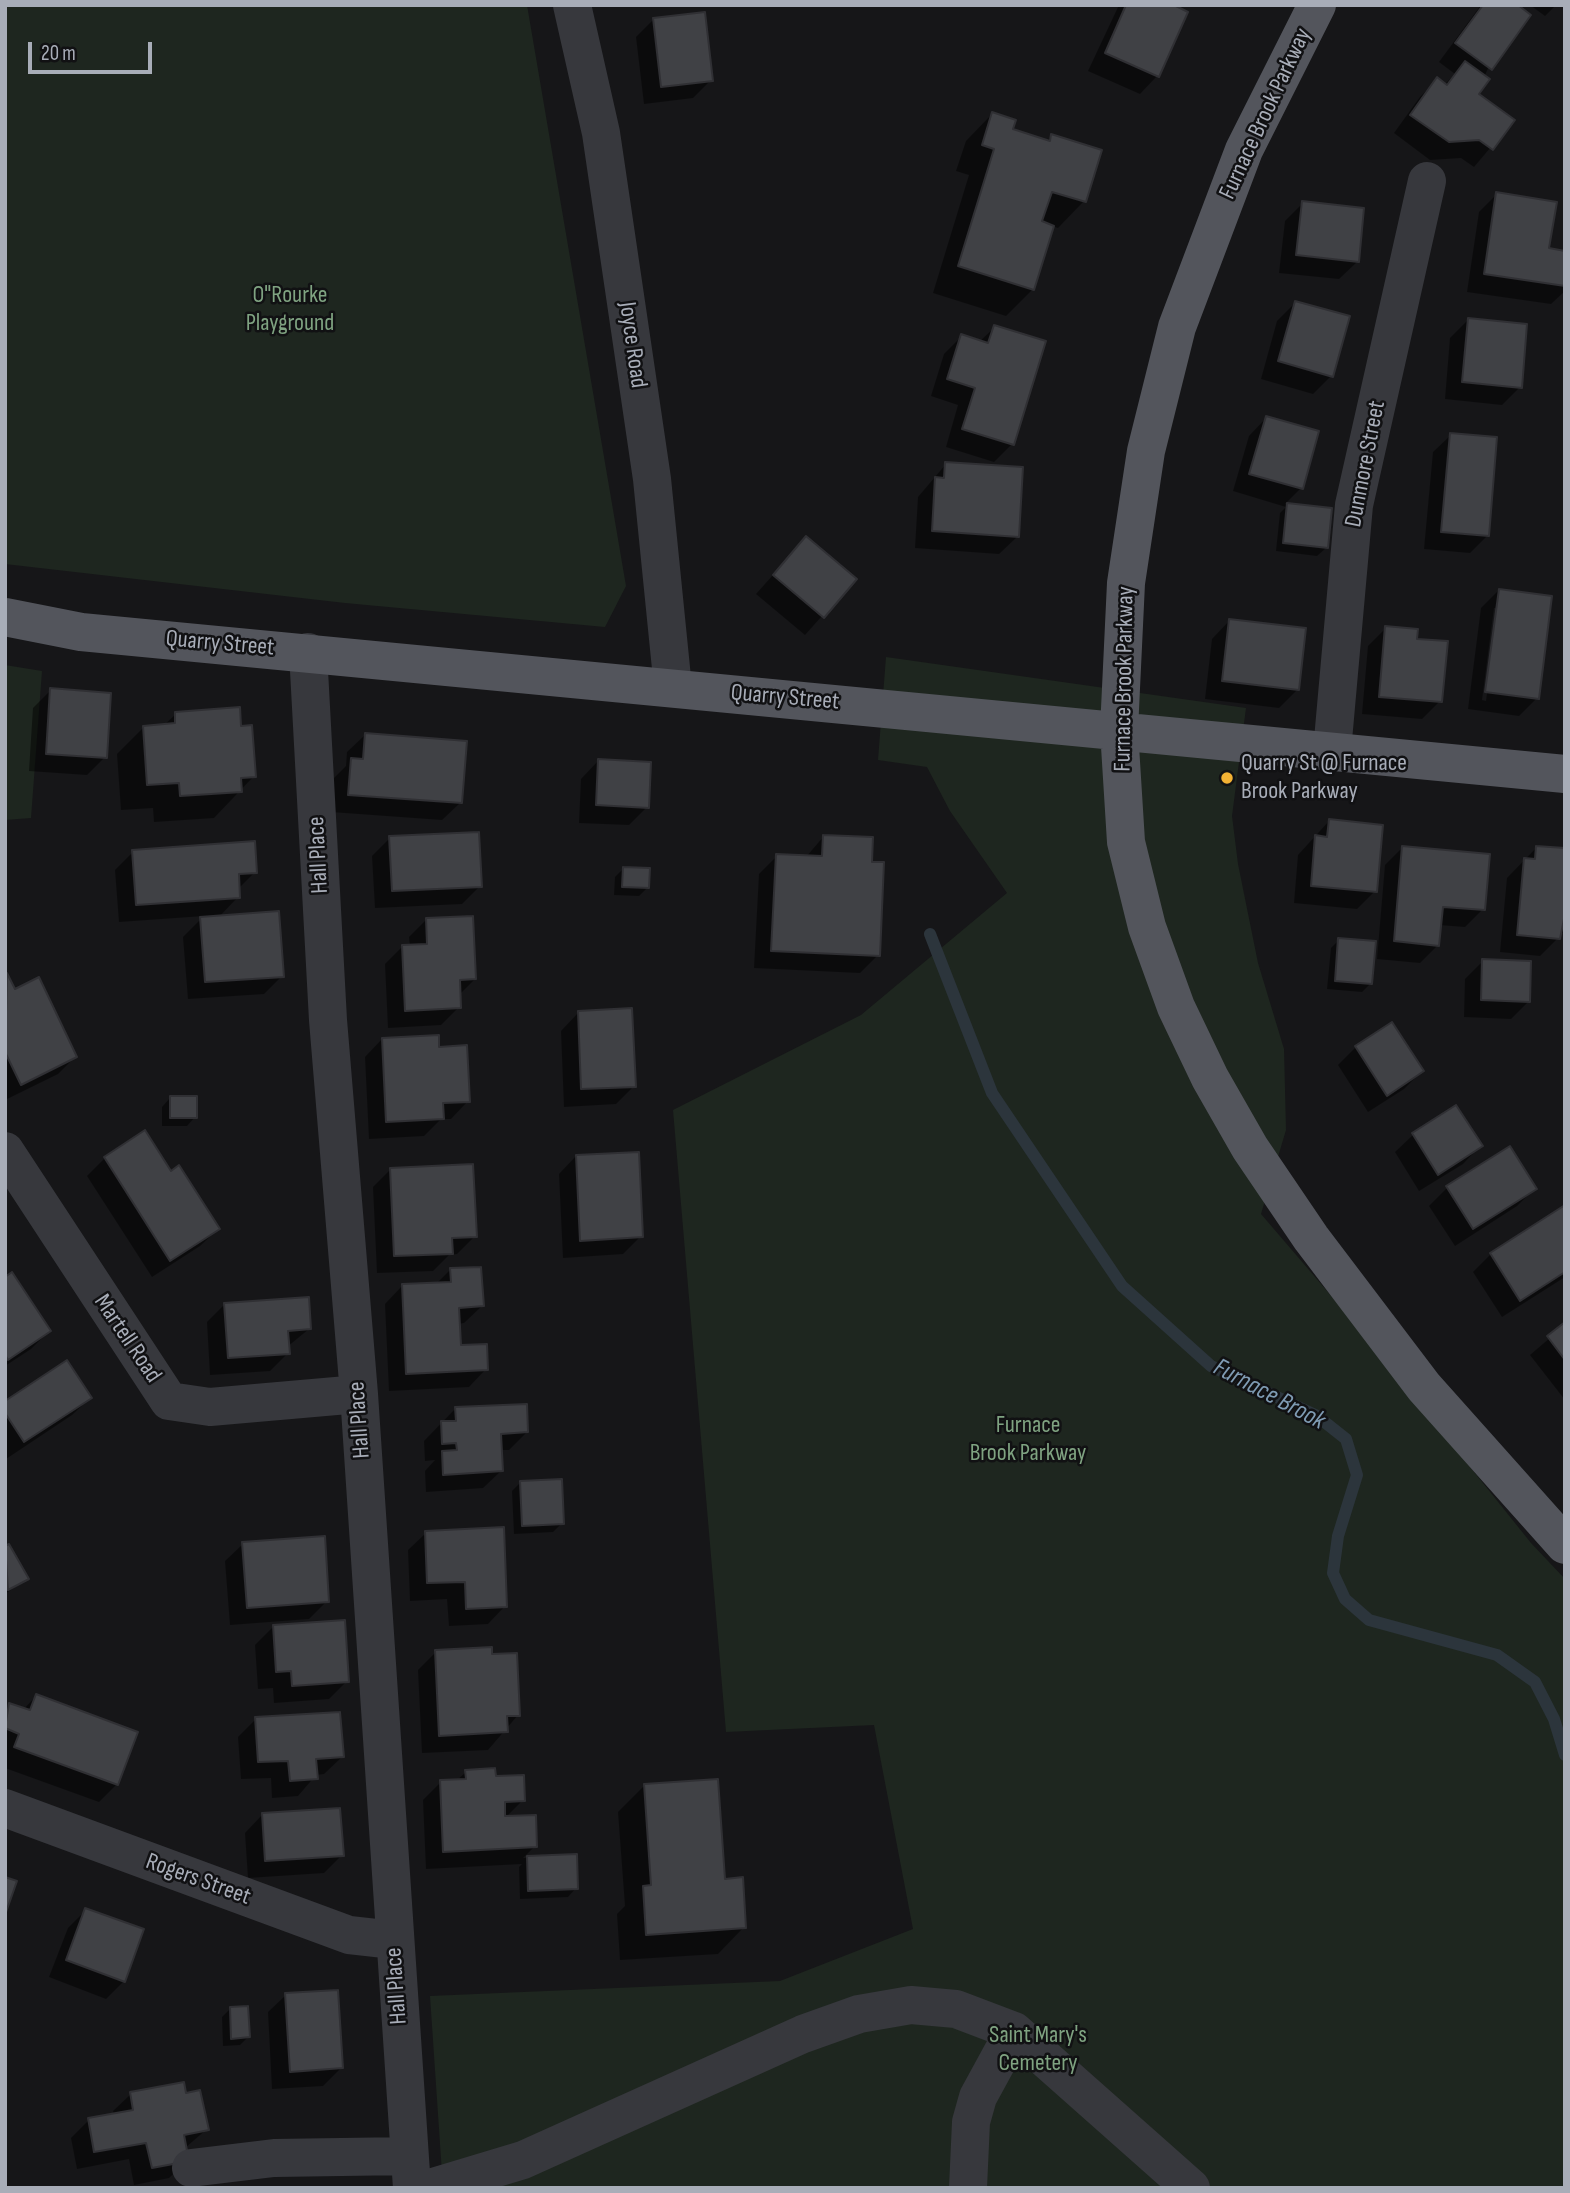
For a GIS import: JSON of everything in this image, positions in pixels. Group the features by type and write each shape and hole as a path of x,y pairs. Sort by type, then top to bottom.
{"main road":[{"name":"Furnace Brook Parkway","path":"1317,5 1244,150 1177,327 1146,452 1126,583 1119,730 1126,842 1162,971 1210,1078 1256,1158 1354,1297 1461,1430 1565,1545"},
{"name":"Quarry Street","path":"5,617 81,632 1565,774"}],"street":[{"name":"Joyce Road","path":"572,5 601,133 652,479 673,688"},
{"name":"Dunmore Street","path":"1332,751 1354,506 1427,181"},
{"name":"Hall Place","path":"307,652 328,1020 359,1394 411,2172"},
{"name":"Martell Road","path":"5,1151 169,1401 210,1408 359,1394"},
{"name":"Rogers Street","path":"5,1808 349,1935 394,1940"},
{"path":"430,2188 523,2160 803,2034 859,2014 911,2005 956,2010 1014,2031 1191,2188"},
{"path":"968,2188 971,2122 978,2098 1014,2031"},
{"path":"191,2168 274,2158 411,2172"}],"green space":[{"name":"O\"Rourke Playground","path":"5,5 527,5 626,586 605,627 345,603 5,564"},
{"name":"Furnace Brook Parkway","path":"886,657 1246,708 1232,816 1238,864 1258,963 1284,1049 1286,1130 1261,1214 1357,1326 1531,1543 1565,1579 1565,2188 443,2188 430,1996 780,1981 913,1929 874,1725 726,1732 673,1110 861,1015 1007,893 950,811 927,767 878,760"},
{"path":"5,665 42,671 31,818 5,820"}],"building":[{"path":"1126,5 1174,5 1188,12 1159,77 1105,53"},
{"path":"1483,5 1518,5 1531,15 1492,70 1455,43"},
{"path":"705,12 713,81 661,87 653,18"},
{"path":"1465,61 1490,79 1479,94 1515,120 1493,150 1479,140 1449,142 1410,115 1437,77 1447,85"},
{"path":"992,112 1016,120 1013,129 1050,141 1051,134 1102,150 1086,202 1052,192 1042,221 1054,226 1034,290 958,266 994,149 982,145"},
{"path":"1496,192 1557,202 1549,248 1565,251 1565,286 1484,274"},
{"path":"1302,201 1364,208 1359,262 1296,255"},
{"path":"1295,301 1350,316 1333,377 1278,361"},
{"path":"1468,318 1527,324 1522,388 1462,382"},
{"path":"994,325 1046,341 1014,445 962,429 975,388 947,379 961,334 988,343"},
{"path":"1266,416 1319,431 1303,489 1249,474"},
{"path":"1450,433 1497,437 1489,536 1441,532"},
{"path":"945,462 1023,467 1019,537 932,531 935,477 944,478"},
{"path":"1287,503 1332,508 1328,548 1283,543"},
{"path":"806,536 857,579 824,618 773,575"},
{"path":"1499,589 1552,596 1539,699 1485,692"},
{"path":"1229,619 1306,628 1299,690 1222,681"},
{"path":"1385,626 1418,629 1417,639 1448,641 1442,702 1379,697"},
{"path":"50,688 111,693 107,758 46,754"},
{"path":"240,707 241,726 252,725 256,777 241,778 242,792 180,796 179,783 147,785 143,726 175,723 175,712"},
{"path":"365,733 467,741 462,803 348,795 351,758 363,759"},
{"path":"598,759 651,762 649,808 596,805"},
{"path":"1329,819 1383,825 1377,892 1311,886 1315,835 1327,837"},
{"path":"479,832 482,887 392,891 389,836"},
{"path":"823,835 873,837 872,862 884,862 880,956 771,951 776,854 822,856"},
{"path":"255,841 257,873 239,874 240,898 136,905 132,850"},
{"path":"1402,846 1490,854 1485,910 1443,907 1439,946 1394,941"},
{"path":"1536,846 1565,848 1565,914 1560,939 1517,935 1524,858 1535,859"},
{"path":"623,867 650,868 649,888 622,887"},
{"path":"279,911 284,977 205,982 200,917"},
{"path":"473,916 476,979 460,980 461,1008 405,1011 402,945 427,944 426,918"},
{"path":"1338,938 1376,941 1372,984 1335,981"},
{"path":"1482,959 1531,961 1530,1002 1481,1000"},
{"path":"7,973 15,989 39,977 77,1057 21,1085 5,1052"},
{"path":"632,1008 636,1087 581,1089 578,1011"},
{"path":"1392,1022 1424,1071 1387,1096 1355,1046"},
{"path":"439,1035 439,1047 467,1045 470,1102 443,1103 444,1119 386,1122 382,1038"},
{"path":"170,1096 197,1096 197,1118 170,1118"},
{"path":"1456,1105 1483,1146 1438,1175 1412,1133"},
{"path":"145,1130 171,1171 179,1165 220,1229 170,1261 104,1157"},
{"path":"1510,1146 1537,1189 1473,1229 1446,1186"},
{"path":"639,1152 643,1237 580,1241 576,1155"},
{"path":"473,1164 477,1237 452,1238 453,1254 394,1256 390,1168"},
{"path":"1565,1205 1565,1272 1520,1301 1490,1253"},
{"path":"481,1267 484,1306 459,1308 461,1345 487,1344 488,1370 406,1374 402,1284 451,1282 450,1268"},
{"path":"12,1272 51,1331 8,1360 5,1355 5,1277"},
{"path":"309,1297 311,1329 288,1331 290,1354 228,1358 224,1303"},
{"path":"1565,1322 1565,1360 1547,1336"},
{"path":"67,1360 92,1398 24,1442 5,1413 5,1401"},
{"path":"527,1404 528,1432 501,1434 503,1471 443,1475 442,1451 457,1450 456,1443 442,1444 441,1421 456,1421 455,1407"},
{"path":"562,1479 564,1524 522,1526 520,1481"},
{"path":"504,1527 507,1607 466,1609 465,1582 427,1583 425,1531"},
{"path":"325,1536 329,1602 247,1608 242,1542"},
{"path":"9,1544 29,1579 8,1590 5,1546"},
{"path":"345,1620 349,1682 292,1686 291,1671 276,1672 273,1625"},
{"path":"492,1647 492,1654 517,1653 520,1716 507,1716 508,1732 439,1736 435,1650"},
{"path":"36,1694 138,1732 118,1785 14,1747 19,1734 5,1728 9,1703 30,1710"},
{"path":"340,1712 344,1757 316,1759 318,1779 290,1781 288,1761 258,1762 255,1717"},
{"path":"495,1768 496,1776 524,1775 525,1801 505,1802 505,1816 536,1815 537,1847 443,1852 440,1780 466,1779 465,1770"},
{"path":"718,1779 725,1879 743,1877 746,1928 646,1935 643,1886 651,1885 644,1784"},
{"path":"340,1808 344,1856 265,1861 262,1813"},
{"path":"577,1854 578,1889 528,1891 527,1856"},
{"path":"5,1877 17,1881 5,1915"},
{"path":"85,1908 144,1929 125,1982 66,1960"},
{"path":"338,1990 343,2068 290,2072 285,1993"},
{"path":"248,2006 250,2037 231,2039 230,2007"},
{"path":"184,2082 186,2093 200,2090 209,2130 184,2135 189,2161 152,2168 146,2143 94,2152 88,2118 133,2110 130,2092"}],"waterway":[{"name":"Furnace Brook","path":"930,934 992,1093 1122,1286 1211,1366 1317,1416 1346,1439 1357,1475 1338,1536 1333,1573 1345,1599 1369,1620 1497,1655 1535,1682 1554,1719 1565,1755"}],"place":[{"name":"Quarry St @ Furnace Brook Parkway","path":"1227,778"}],"park label":[{"name":"Saint Mary's Cemetery","path":"1038,2050"}]}
